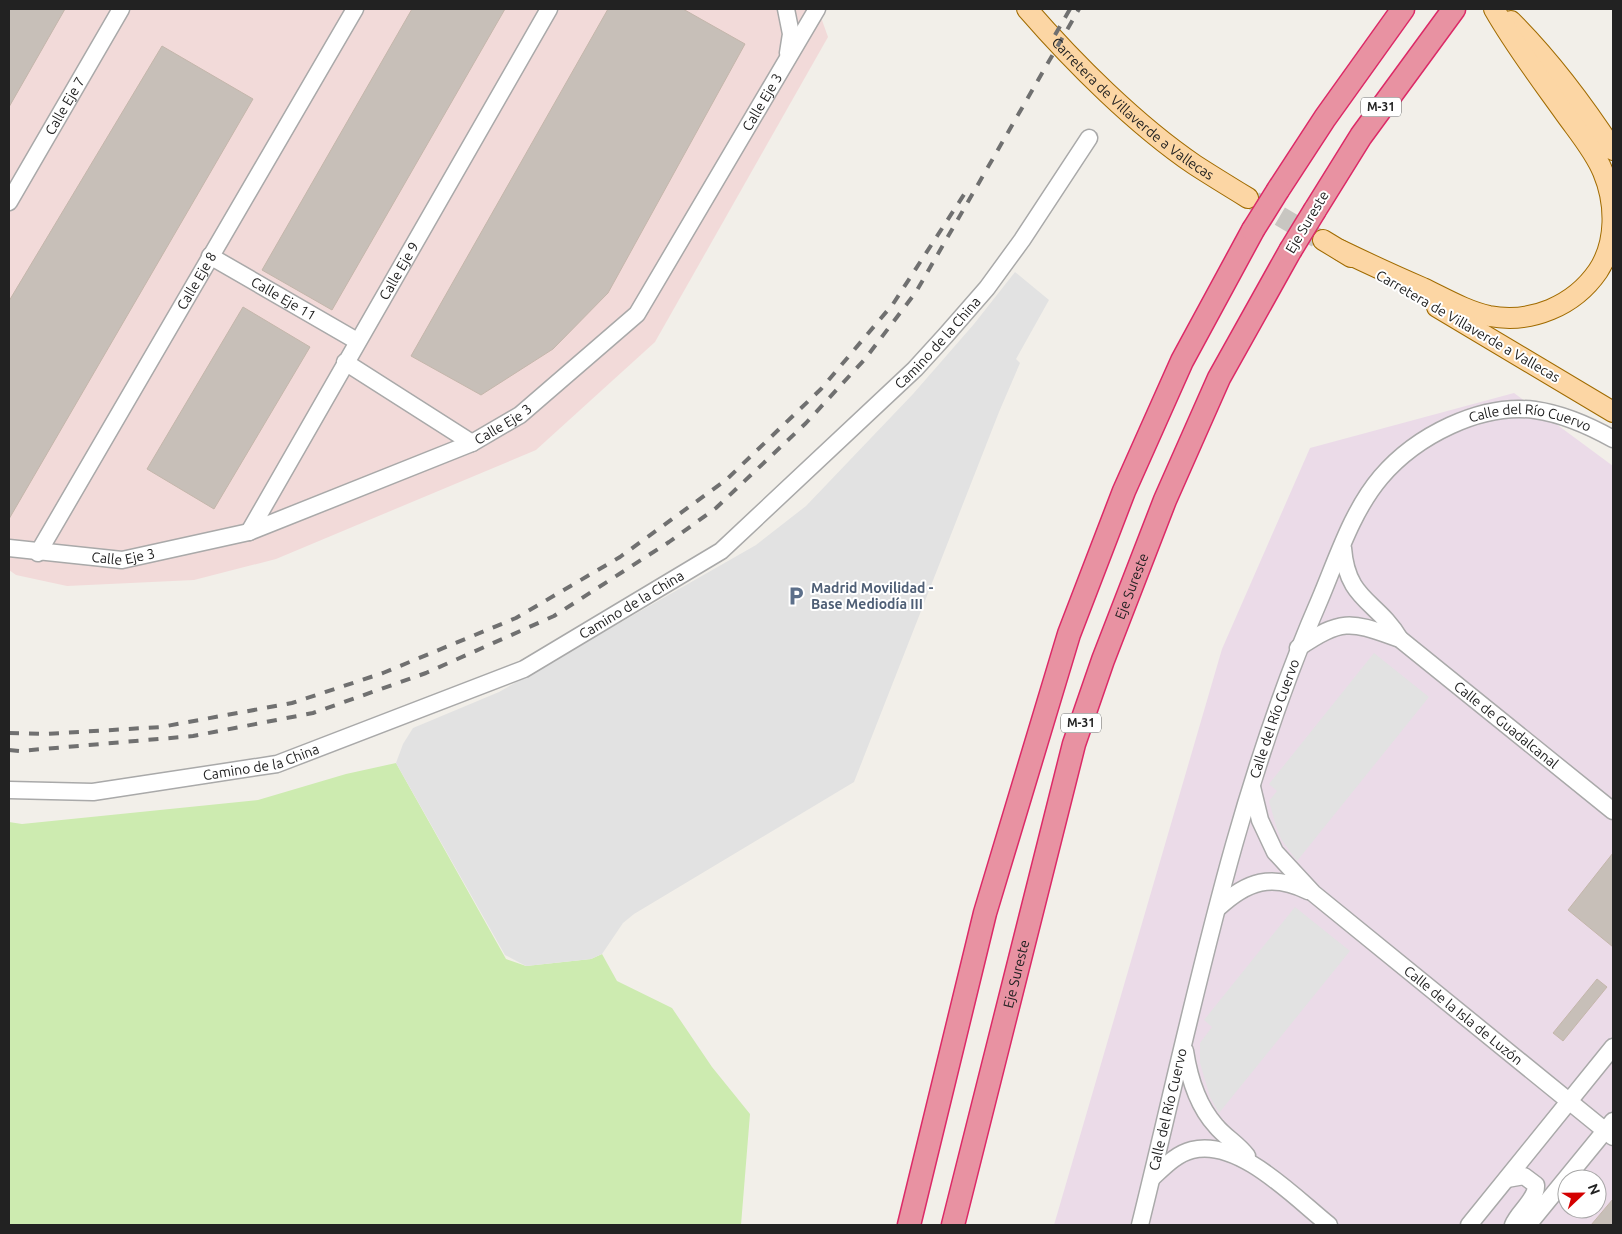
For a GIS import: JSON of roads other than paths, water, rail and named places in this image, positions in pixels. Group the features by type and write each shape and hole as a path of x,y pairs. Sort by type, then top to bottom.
{"highway":[{"name":"M-31","path":"909,1225 985,913 1069,634 1124,491 1182,361 1253,230 1325,118 1403,9"},
{"name":"Eje Sureste","path":"953,1225 1074,744 1103,660 1165,500 1219,378 1290,250 1361,136 1454,9"}],"main road":[{"name":"Carretera de Villaverde a Vallecas","path":"1027,9 1120,104 1194,164 1248,198"},
{"name":"Carretera de Villaverde a Vallecas","path":"1496,9 1526,58 1592,152 1603,171 1613,210 1612,231 1608,250 1602,264 1582,289 1555,308 1522,317 1504,318 1472,311 1331,245 1613,412"},
{"path":"1496,9 1535,45 1586,109 1613,150"}],"street":[{"name":"Calle Eje 7","path":"9,202 121,9"},
{"name":"Calle Eje 8","path":"38,552 355,9"},
{"name":"Calle Eje 9","path":"248,532 548,9"},
{"name":"Calle Eje 3","path":"9,548 122,560 248,532 472,443 520,415 637,314 787,61 791,34 786,9"},
{"path":"787,61 817,9"},
{"name":"Camino de la China","path":"9,790 93,792 277,764 524,669 721,551 915,369 946,335 987,288 1022,240 1089,138"},
{"name":"Calle Eje 11","path":"210,256 357,340"},
{"path":"345,362 472,443"},
{"name":"Calle del Río Cuervo","path":"1140,1225 1184,1042 1251,785 1298,648 1342,546 1359,512 1380,478 1412,447 1449,426 1475,417 1532,410 1574,420 1613,439"},
{"name":"Calle de Guadalcanal","path":"1342,546 1348,578 1355,590 1390,621 1400,639"},
{"name":"Calle de Guadalcanal","path":"1298,648 1330,628 1344,625 1368,627 1400,639 1613,811"},
{"name":"Calle de la Isla de Luzón","path":"1251,785 1260,820 1271,844 1286,866 1313,893 1568,1102 1611,1130"},
{"name":"Calle de la Isla de Luzón","path":"1218,908 1240,890 1252,884 1280,881 1296,885 1313,893"},
{"path":"1184,1042 1187,1066 1201,1104 1214,1124 1241,1149 1254,1165"},
{"path":"1469,1225 1613,1047"},
{"path":"1528,1225 1611,1130"},
{"path":"1152,1178 1179,1155 1203,1148 1228,1151 1254,1165 1329,1225"},
{"path":"1507,1179 1524,1176 1536,1185 1534,1194 1516,1217 1513,1225"}],"tunnel":[{"path":"1254,201 1317,238"}],"railway":[{"path":"1055,35 1070,9"},
{"path":"9,750 20,751 193,736 313,713 426,673 554,616 669,542 716,508 806,423 865,359 916,292 1079,9"},
{"path":"9,733 45,734 161,727 292,703 383,673 516,618 620,557 726,480 821,389 893,304 965,193"}],"place":[{"name":"Madrid Movilidad - Base Mediodía III","path":"796,596"}]}
